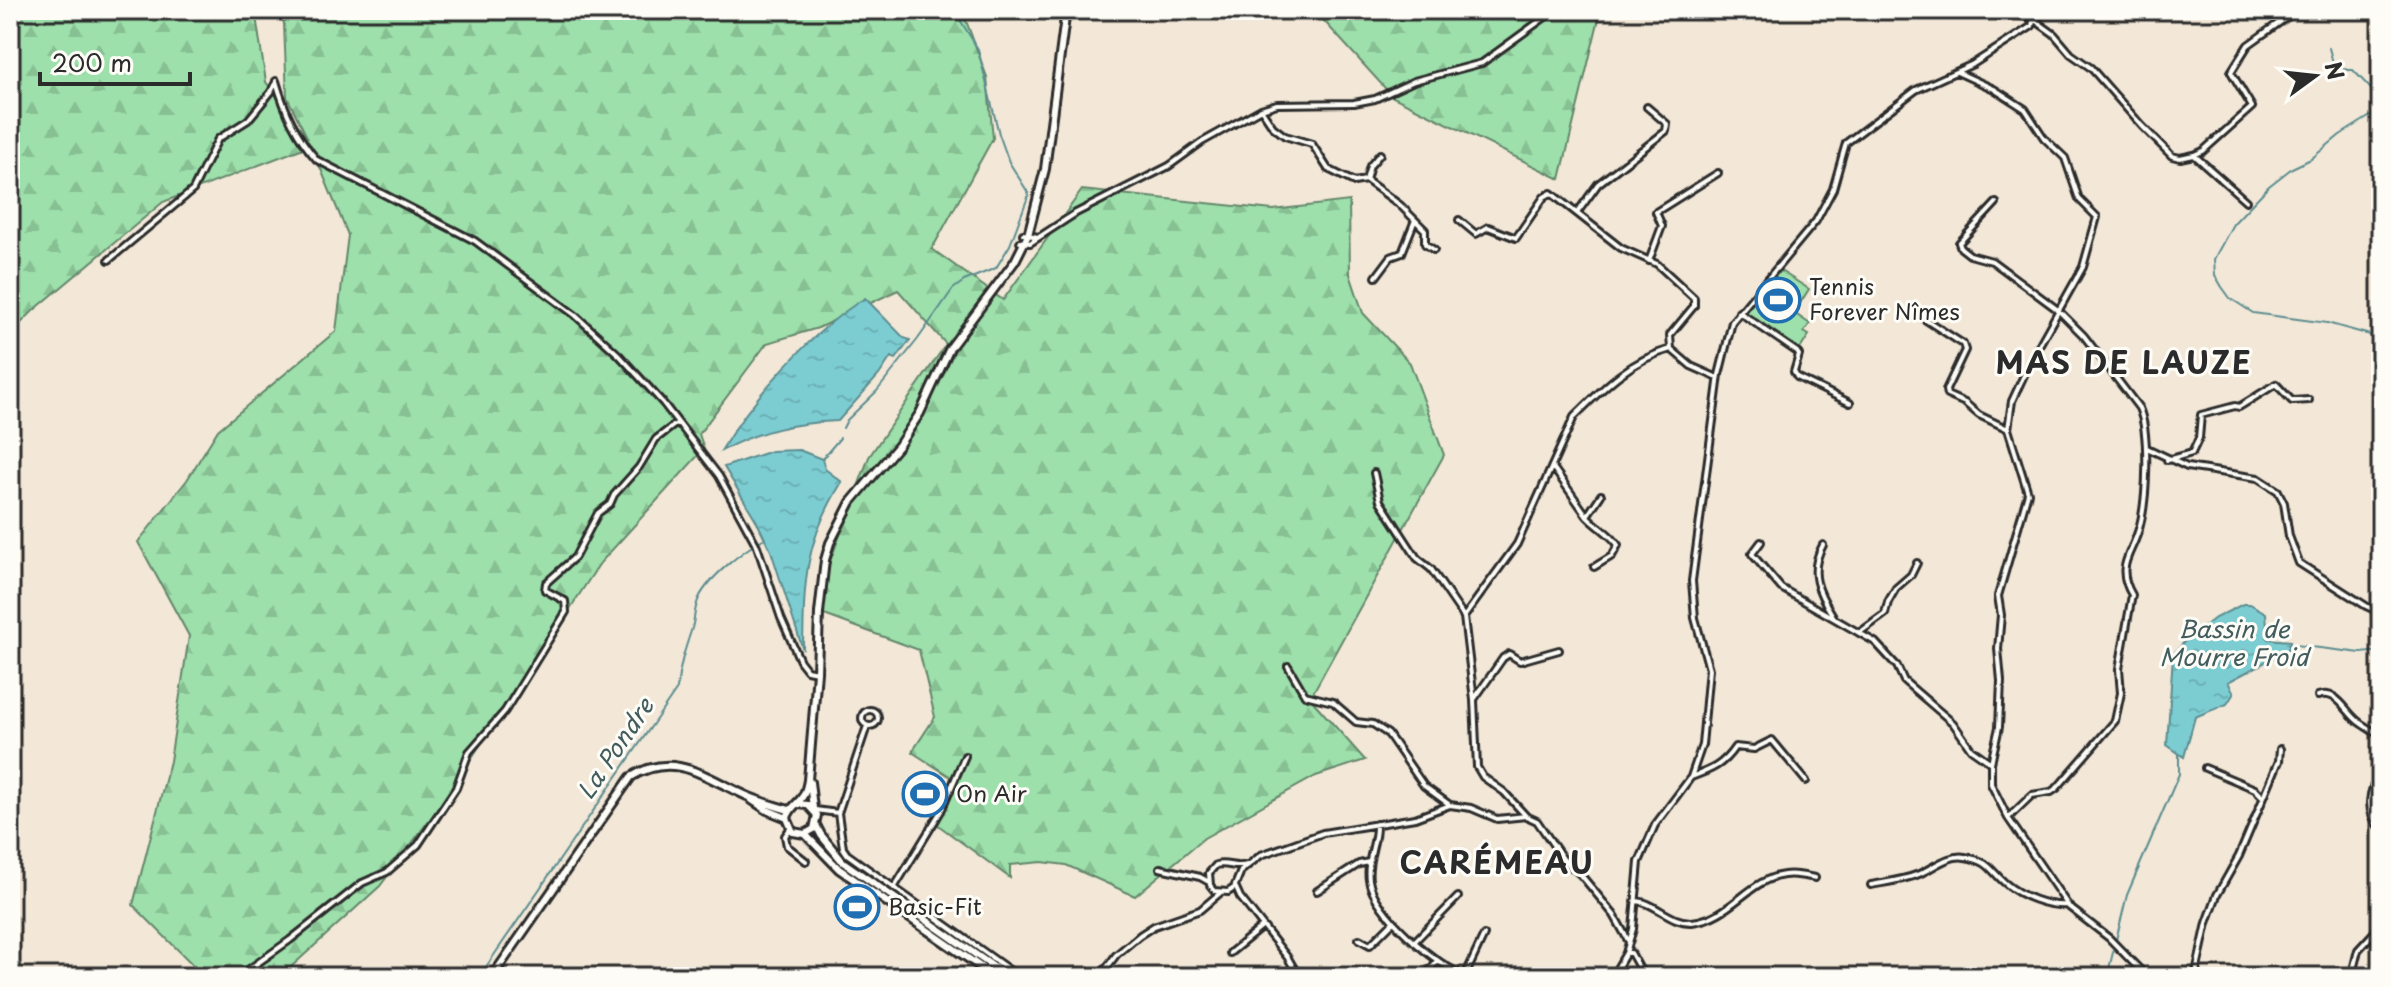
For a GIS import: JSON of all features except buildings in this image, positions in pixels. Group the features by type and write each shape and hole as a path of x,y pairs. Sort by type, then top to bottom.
{"main road":[{"path":"788,814 806,790 825,560 838,523 851,502 899,445 920,413 956,338 1008,269 1024,239 1045,169 1066,10"},
{"path":"492,977 631,777 645,768 684,766 788,814"},
{"path":"808,770 821,835 843,862 1008,977"},
{"path":"798,804 814,809"},
{"path":"788,814 790,829 805,834 839,869 995,977"},
{"path":"805,834 817,822"}],"street":[{"path":"1024,239 1040,237 1076,213 1169,166 1202,142 1261,109 1277,104 1354,103 1375,99 1414,81 1482,63 1555,10"},
{"path":"1989,10 2020,15 2034,15 2046,10"},
{"path":"2034,15 2071,54 2091,68 2172,156 2180,158 2203,151 2252,107 2231,72 2232,66 2248,45 2297,10"},
{"path":"1612,977 1626,953 1633,929 1639,862 1655,825 1691,777 1702,745 1709,669 1695,618 1692,581 1718,378 1728,332 1739,312 1816,221 1833,189 1846,143 1916,90 1957,72 2032,26 2034,15"},
{"path":"1957,72 1994,89 2025,109 2044,138 2065,158 2079,199 2095,213 2096,222 2083,267 2012,401 2008,429 2028,493 1998,596 2001,615 1998,649 2001,693 1991,784 2008,818 2063,896 2066,905 2115,943 2147,977"},
{"path":"109,260 193,190 218,139 248,120 276,81 284,111 302,143 317,160 475,241 594,331 663,403 719,476 756,544 781,618 802,665 807,670 818,669"},
{"path":"1577,213 1606,177 1666,131 1667,124 1647,107"},
{"path":"1261,109 1273,127 1285,136 1312,144 1328,169 1354,182 1366,180 1400,205 1426,232 1425,244 1434,250"},
{"path":"1366,180 1370,166 1380,154"},
{"path":"2194,155 2246,201"},
{"path":"1649,261 1662,226 1656,212 1718,173"},
{"path":"1459,220 1476,234 1488,227 1516,238 1544,197 1551,193 1621,248 1670,274 1696,302 1670,335 1671,349 1691,366 1718,378"},
{"path":"1996,203 1959,243 1961,248 1970,255 1992,261 2058,310 2084,336 2133,396 2144,419 2147,448 2140,525 2123,565 2126,585 2132,595 2119,669 2121,693 2115,721 2057,788 2032,795 2008,818"},
{"path":"1376,277 1391,257 1402,253 1415,220"},
{"path":"1739,312 1797,352 1799,355 1794,372 1797,377 1850,403"},
{"path":"1923,318 1963,344 1965,350 1946,390 1947,395 2008,429"},
{"path":"1464,617 1517,544 1574,417 1627,367 1652,354 1671,349"},
{"path":"2167,460 2192,453 2199,438 2201,415 2239,407 2276,384 2292,401 2309,400"},
{"path":"238,977 362,883 387,872 418,845 456,788 469,752 505,711 566,612 565,601 545,590 546,583 575,557 598,513 610,504 614,495 639,467 656,439 678,422"},
{"path":"2147,448 2187,467 2258,478 2278,491 2299,563 2381,613"},
{"path":"1552,466 1587,516 1618,545 1612,556 1594,567"},
{"path":"1374,473 1380,501 1417,558 1431,569 1464,617 1474,700 1477,767 1483,777 1504,792 1526,816 1537,821 1563,859 1581,875 1614,915 1629,942"},
{"path":"1587,516 1601,495"},
{"path":"1761,542 1752,554 1781,588 1875,642 1897,666 1904,681 1953,723 1971,749 1991,763"},
{"path":"1823,545 1816,557 1817,591 1834,618"},
{"path":"1859,633 1885,614 1896,588 1911,575 1917,563"},
{"path":"1474,700 1509,654 1520,661 1559,650"},
{"path":"1288,666 1305,695 1333,702 1356,722 1373,724 1388,734 1424,786 1450,805 1471,808 1497,819 1526,816"},
{"path":"2318,696 2332,696 2356,720 2381,736"},
{"path":"867,726 877,721 877,714 872,710 862,716 867,726 838,813 843,848 847,854 1019,977"},
{"path":"1691,777 1726,761 1735,747 1754,749 1772,740 1806,781"},
{"path":"2195,977 2207,923 2217,895 2239,856 2279,761 2280,749"},
{"path":"894,888 941,811 965,756"},
{"path":"2205,768 2255,789 2263,797"},
{"path":"2381,771 2374,782 2369,801 2372,820 2381,830"},
{"path":"1200,877 1216,865 1239,868 1261,855 1312,836 1415,818 1450,805"},
{"path":"814,809 838,813"},
{"path":"817,822 826,813"},
{"path":"1376,824 1369,862 1372,894 1414,942 1436,962 1467,976 1484,935"},
{"path":"790,829 785,836 787,846 806,861"},
{"path":"1871,885 1917,875 1951,858 1962,856 1989,865 2006,885 2039,901 2053,906 2066,905"},
{"path":"1317,891 1359,864 1369,862"},
{"path":"1228,892 1247,865"},
{"path":"1231,866 1237,878"},
{"path":"1160,868 1209,882"},
{"path":"1209,873 1209,882 1220,893"},
{"path":"1635,901 1643,901 1665,915 1690,922 1721,914 1769,879 1782,875 1815,878"},
{"path":"1235,885 1240,897 1298,975 1290,977"},
{"path":"1210,901 1213,889"},
{"path":"1100,977 1116,955 1154,926 1200,910 1220,893 1228,892 1240,897"},
{"path":"1414,942 1458,897"},
{"path":"1359,939 1370,945 1394,921"},
{"path":"2346,977 2353,970 2358,950 2381,925"},
{"path":"1230,953 1263,926"},
{"path":"1626,953 1631,953 1644,977"},
{"path":"1425,977 1436,962"},
{"path":"854,977 864,977"}],"green space":[{"path":"10,10 255,10 266,82 308,139 287,97 281,10 962,10 987,77 993,138 932,249 1003,300 1082,190 1273,210 1349,201 1350,274 1363,313 1410,363 1444,455 1310,698 1365,760 1316,776 1204,838 1135,896 1066,865 1042,862 1010,865 1010,878 938,825 957,781 912,752 935,717 919,650 819,613 828,567 869,457 946,344 898,290 818,328 767,343 699,434 704,449 600,563 444,800 380,886 280,977 205,977 133,905 170,761 189,636 138,542 187,480 218,430 336,331 348,235 311,145 163,202 10,334"},
{"path":"1314,10 1601,10 1560,179 1393,97"},
{"name":"Tennis Forever Nîmes","path":"1779,270 1809,289 1794,313 1810,324 1804,332 1809,335 1800,349 1744,312"}],"water":[{"path":"865,298 904,338 910,340 896,359 891,357 838,421 778,429 721,451 749,409 785,367 825,328"},
{"path":"799,450 822,459 825,469 842,482 829,504 813,544 804,603 803,650 771,551 724,467 771,451"},
{"name":"Bassin de Mourre Froid","path":"2243,604 2250,604 2266,613 2268,639 2290,641 2288,650 2228,682 2234,693 2227,704 2195,717 2184,757 2167,745 2173,655 2184,642 2215,618"}],"waterway":[{"path":"843,428 847,420 877,391 953,289 996,268 1010,245 1029,194 1009,162 999,134 978,49 954,10"},
{"path":"2329,48 2333,63 2353,70 2372,90 2376,110 2269,186 2233,224 2214,259 2215,275 2230,298 2253,313 2327,323 2381,338"},
{"name":"La Pondre","path":"822,459 840,438"},
{"name":"La Pondre","path":"479,977 677,689 696,606 704,590 727,565 763,539"},
{"path":"2287,644 2361,653 2381,651"},
{"path":"2107,977 2127,895 2179,774 2179,754"}],"place":[{"name":"Tennis Forever Nîmes","path":"1778,300"},
{"name":"On Air","path":"925,794"},
{"name":"Basic-Fit","path":"857,907"}],"district":[{"name":"MAS DE LAUZE","path":"2124,364"},
{"name":"CARÉMEAU","path":"1497,864"}]}
